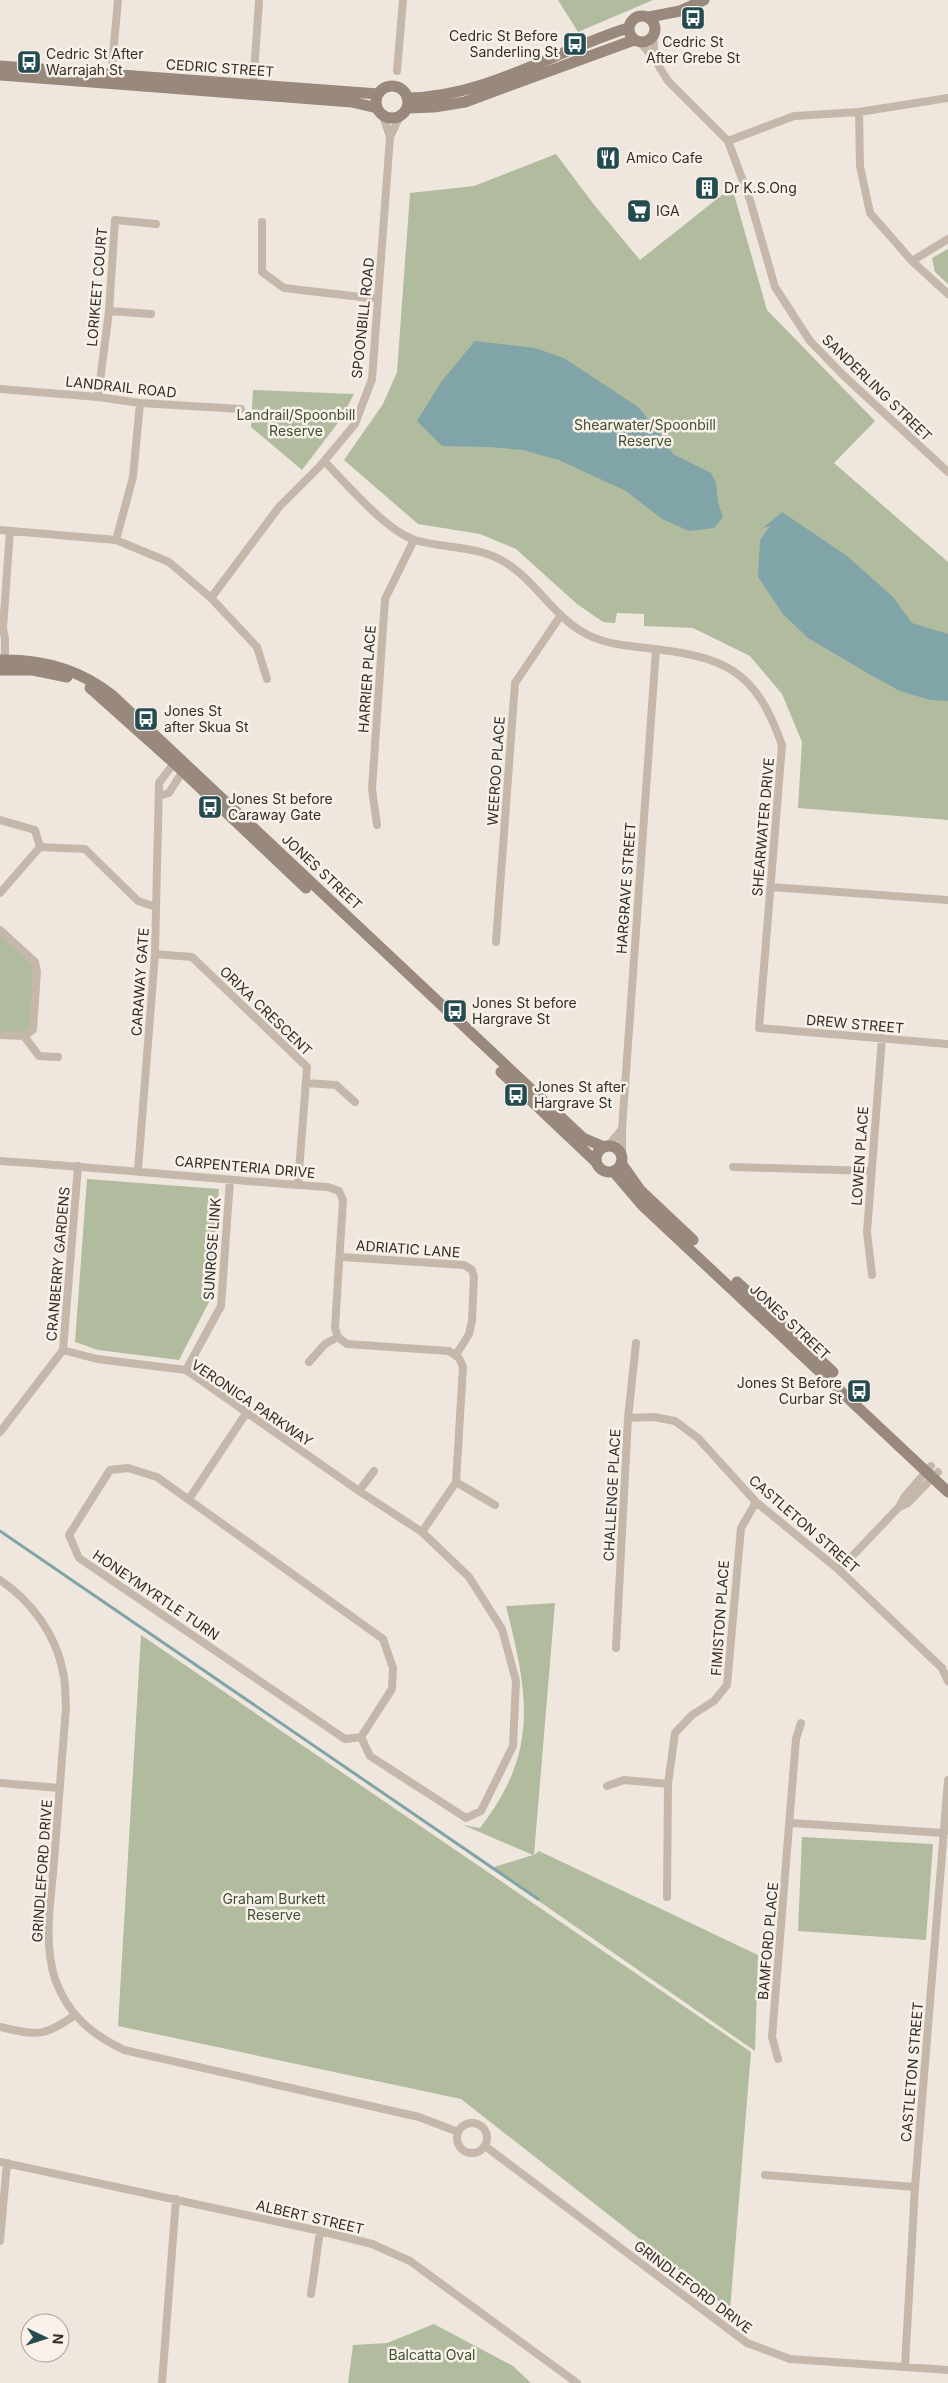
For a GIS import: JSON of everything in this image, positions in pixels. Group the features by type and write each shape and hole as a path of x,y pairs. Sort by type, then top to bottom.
{"street":[{"path":"111,80 118,0"},
{"path":"397,71 403,0"},
{"name":"CEDRIC STREET","path":"253,90 352,102 380,112 392,119 405,107 433,98 462,92 628,28 636,17 649,17 680,11 704,0"},
{"path":"253,90 258,2"},
{"name":"CEDRIC STREET","path":"405,107 434,107 465,102 637,41 647,42 680,11"},
{"path":"649,17 654,24 654,34"},
{"path":"628,28 637,41"},
{"name":"SANDERLING STREET","path":"654,34 655,60"},
{"name":"SANDERLING STREET","path":"637,41 655,60 668,81 728,141 750,200 775,287 810,341 844,376 948,472"},
{"name":"CEDRIC STREET","path":"0,66 111,80"},
{"name":"CEDRIC STREET","path":"0,75 111,80 253,90 378,94 392,86 402,90 405,107"},
{"path":"378,94 380,112"},
{"path":"728,141 794,116 859,112 948,98"},
{"name":"SPOONBILL ROAD","path":"211,598 280,507 324,462 354,424 372,379 390,137 405,107"},
{"name":"SPOONBILL ROAD","path":"380,112 390,137"},
{"path":"859,112 860,166 870,213 912,261 948,294"},
{"name":"LORIKEET COURT","path":"98,397 109,311 115,220 156,224"},
{"path":"262,222 262,272 284,288 378,299"},
{"path":"912,261 948,239"},
{"path":"109,311 151,314"},
{"name":"LANDRAIL ROAD","path":"0,389 98,397 140,403 240,409"},
{"path":"116,540 132,477 140,403"},
{"name":"SHEARWATER DRIVE","path":"324,462 392,529 414,540 482,552 506,563 534,586 561,615 587,634 601,640 688,652 715,660 741,676 765,704 782,745 759,1028"},
{"path":"0,530 116,540 169,562 211,598 257,647 267,679"},
{"path":"2,665 5,639 1,631 10,531"},
{"name":"HARRIER PLACE","path":"377,825 372,789 385,599 414,540"},
{"name":"WEEROO PLACE","path":"496,942 515,683 561,615"},
{"name":"HARGRAVE STREET","path":"619,1164 656,649"},
{"name":"JONES STREET","path":"2,665 44,663 84,676 112,695 185,768 596,1162 601,1169 619,1164"},
{"name":"CARAWAY GATE","path":"138,1170 155,954 159,783 176,759"},
{"path":"160,796 169,793 185,768"},
{"name":"JONES STREET","path":"185,768 583,1138 606,1147 615,1148 619,1164 640,1190 932,1472 948,1492"},
{"path":"0,820 35,830 40,847"},
{"path":"40,847 85,849 138,901 156,907"},
{"path":"0,893 40,847"},
{"path":"771,887 948,900"},
{"path":"0,930 35,962 37,972 33,1030 24,1036 0,1036"},
{"name":"ORIXA CRESCENT","path":"155,954 192,957 307,1067 298,1185"},
{"name":"DREW STREET","path":"759,1028 948,1044"},
{"path":"24,1036 40,1056 58,1057"},
{"name":"LOWEN PLACE","path":"872,1275 867,1232 882,1038"},
{"path":"306,1083 336,1085 354,1102"},
{"path":"596,1162 597,1153 606,1147 622,1129"},
{"name":"CARPENTERIA DRIVE","path":"0,1161 138,1170 230,1180 328,1187 339,1191 343,1200 341,1257 335,1328 338,1337"},
{"name":"CRANBERRY GARDENS","path":"0,1432 63,1350 78,1166"},
{"path":"733,1167 871,1171"},
{"name":"SUNROSE LINK","path":"186,1370 221,1306 230,1180"},
{"name":"ADRIATIC LANE","path":"341,1257 464,1265 472,1270 474,1277 472,1321 469,1334 456,1356"},
{"path":"309,1362 325,1344 338,1337 347,1344 449,1351 456,1356 463,1367 456,1482 422,1532"},
{"name":"CHALLENGE PLACE","path":"616,1648 628,1418 636,1344"},
{"name":"VERONICA PARKWAY","path":"63,1350 97,1360 186,1370 359,1491 422,1532 469,1577 502,1629 516,1681 514,1746 481,1811 466,1818 370,1756 361,1737"},
{"path":"189,1499 247,1412"},
{"name":"CASTLETON STREET","path":"628,1418 654,1418 675,1421 698,1438 756,1502 839,1570 942,1668 948,1681"},
{"name":"HONEYMYRTLE TURN","path":"128,1468 156,1477 189,1499 384,1639 393,1668 392,1689 361,1737 345,1739 79,1558 69,1534 110,1470 128,1468"},
{"path":"359,1491 374,1471"},
{"path":"839,1570 899,1507 908,1503 932,1472"},
{"name":"JONES STREET","path":"932,1472 948,1482"},
{"path":"456,1482 495,1505"},
{"name":"FIMISTON PLACE","path":"667,1897 668,1784 675,1733 692,1715 714,1701 727,1685 741,1528 756,1502"},
{"name":"GRINDLEFORD DRIVE","path":"0,1580 34,1610 51,1637 64,1672 66,1707 48,1939 55,1979 75,2015 88,2029 124,2050 419,2117 458,2132"},
{"name":"BAMFORD PLACE","path":"778,2059 772,2037 796,1739 801,1723"},
{"path":"607,1786 624,1780 668,1784"},
{"name":"CASTLETON STREET","path":"905,2367 915,2187 948,1780"},
{"path":"0,1783 60,1788"},
{"path":"790,1823 944,1833"},
{"path":"0,2026 42,2034 56,2028 75,2015"},
{"path":"476,2123 486,2133 485,2146 480,2152 466,2152 458,2145 458,2132 464,2125 476,2123"},
{"name":"GRINDLEFORD DRIVE","path":"485,2146 747,2343 790,2359 948,2370"},
{"path":"0,2241 4,2162"},
{"name":"ALBERT STREET","path":"4,2162 372,2244 410,2261 577,2383"},
{"path":"765,2175 915,2187"},
{"path":"162,2383 176,2199"},
{"path":"311,2294 320,2231"}],"green space":[{"path":"558,0 653,0 578,32"},
{"name":"Shearwater/Spoonbill Reserve","path":"556,154 595,206 640,260 732,187 767,310 875,421 834,463 948,562 948,820 798,808 802,742 782,694 750,656 693,628 644,626 644,614 617,613 615,623 603,622 577,604 516,549 480,534 418,524 344,460 383,404 397,372 410,193 474,186"},
{"path":"948,249 948,284 935,272 932,258"},
{"name":"Landrail/Spoonbill Reserve","path":"253,390 354,394 341,419 302,470 251,427"},
{"path":"0,930 35,962 33,1030 24,1036 0,1035"},
{"path":"87,1179 219,1189 210,1300 179,1360 98,1350 75,1342"},
{"path":"555,1603 534,1855 539,1851 758,1955 755,2051 491,1868 533,1855 463,1825 480,1828 499,1800 512,1773 520,1747 524,1721 523,1695 520,1667 506,1606"},
{"name":"Graham Burkett Reserve","path":"141,1635 751,2052 730,2310 461,2099 118,2026"},
{"path":"802,1837 933,1844 926,1940 798,1931"},
{"name":"Balcatta Oval","path":"434,2324 513,2366 531,2383 348,2383 353,2345 387,2343"}],"water":[{"path":"475,341 535,348 564,358 638,407 659,432 673,454 711,473 716,483 718,503 723,517 714,528 689,531 662,519 626,491 559,460 523,450 442,446 417,421 441,382"},
{"path":"782,512 847,556 893,597 912,623 948,634 948,701 930,700 900,691 808,638 783,614 758,577 760,540 770,526 763,528"}],"waterway":[{"path":"0,1531 538,1899"}],"place":[{"name":"Cedric St After Grebe St","path":"693,18"},
{"name":"Cedric St Before Sanderling St","path":"575,44"},
{"name":"Cedric St After Warrajah St","path":"29,62"},
{"name":"Amico Cafe","path":"608,158"},
{"name":"Dr K.S.Ong","path":"707,188"},
{"name":"IGA","path":"639,211"},
{"name":"Jones St after Skua St","path":"146,719"},
{"name":"Jones St before Caraway Gate","path":"210,807"},
{"name":"Jones St before Hargrave St","path":"455,1011"},
{"name":"Jones St after Hargrave St","path":"516,1095"},
{"name":"Jones St Before Curbar St","path":"859,1391"}]}
